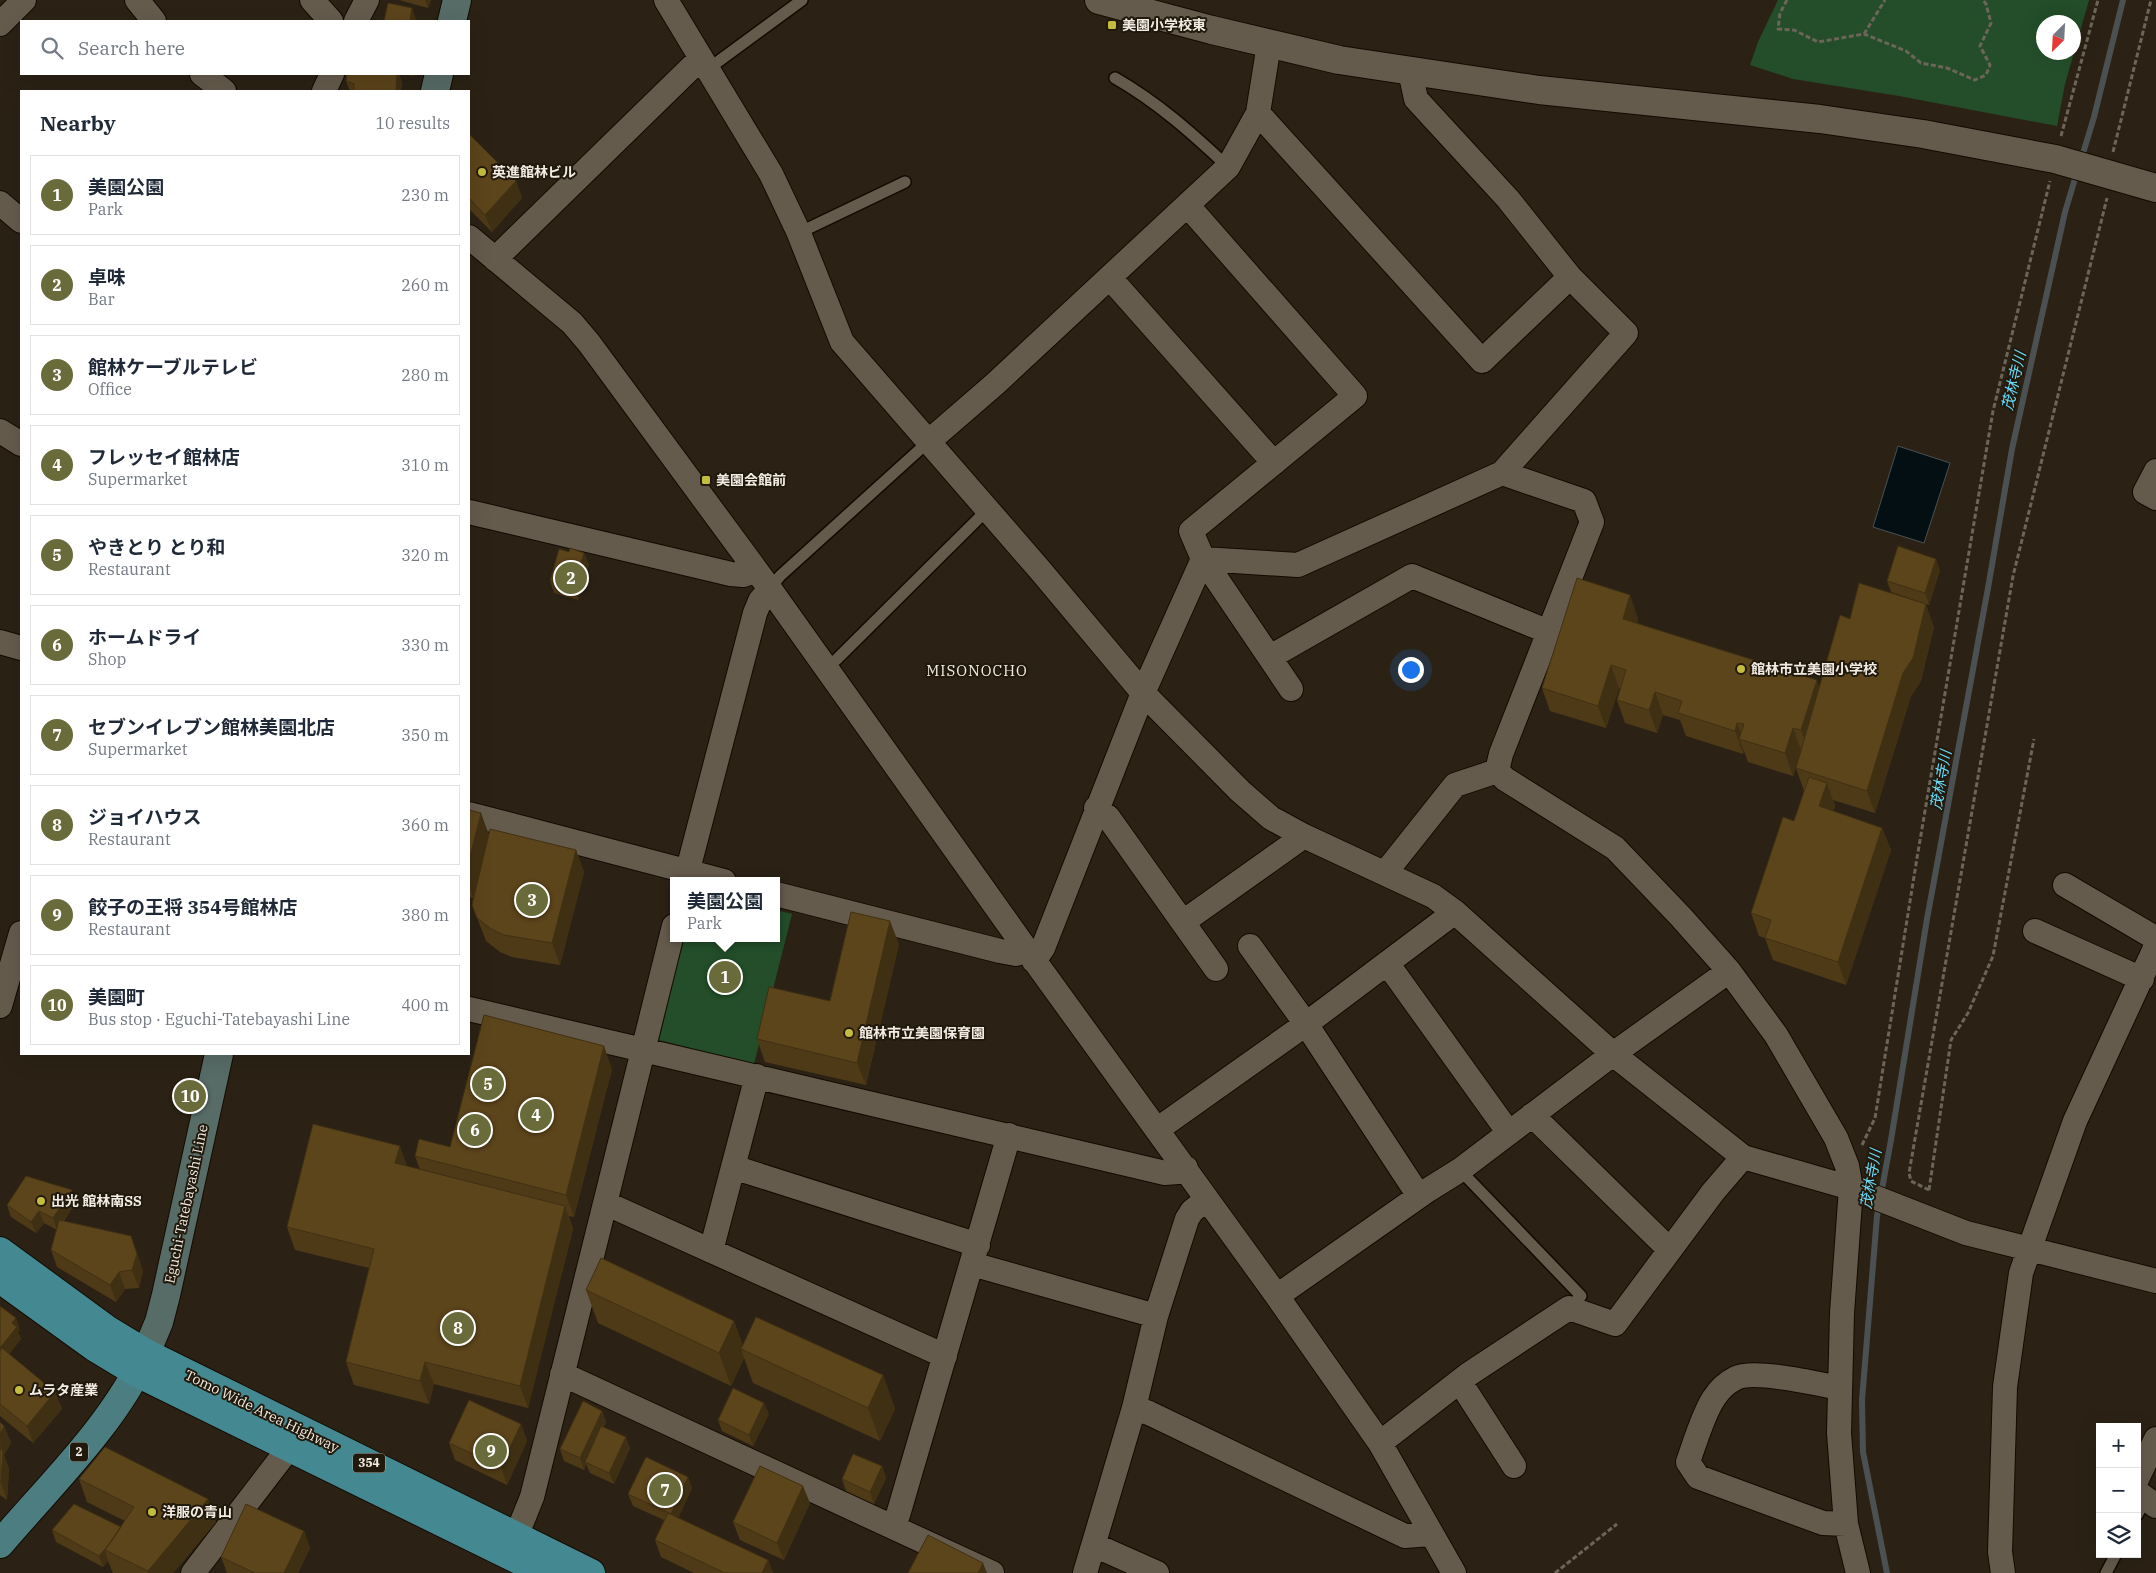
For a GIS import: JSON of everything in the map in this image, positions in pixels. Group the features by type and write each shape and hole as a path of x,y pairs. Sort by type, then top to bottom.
{"highway":[{"name":"Tomo Wide Area Highway","path":"0,1251 108,1330 142,1363 289,1448 513,1546 591,1573"},
{"name":"Tomo Wide Area Highway","path":"0,1279 94,1347 142,1363 513,1546 545,1573"}],"main road":[{"path":"452,20 456,0"},
{"path":"435,90 439,75"},
{"name":"Eguchi-Tatebayashi Line","path":"142,1363 159,1322 166,1295 219,1055"},
{"name":"2","path":"0,1544 106,1421 142,1363"}],"street":[{"path":"0,24 24,0"},
{"path":"137,0 153,20"},
{"path":"312,0 330,20"},
{"path":"357,20 367,0"},
{"path":"666,0 771,174 798,232 842,342 1143,693 1240,791 1271,818 1304,836 1433,896 1455,912 1613,1054 1742,1157 1854,1183 1899,1207 1966,1233 2156,1282"},
{"path":"1099,0 1151,7 1269,44 1339,60 1539,90 1820,119 1923,134 2058,160 2156,188"},
{"path":"928,442 996,384 1188,206 1228,166 1258,113 1269,44"},
{"path":"495,259 704,64"},
{"path":"1203,559 1298,565 1502,473 1626,333 1570,277 1508,199 1416,99 1410,71"},
{"path":"324,90 332,75"},
{"path":"1258,113 1482,361 1570,277"},
{"path":"1188,206 1355,396 1191,530 1203,559 1291,689"},
{"path":"470,238 572,323 590,343 770,590 1030,955 1158,1129 1277,1296 1380,1443 1430,1534 1454,1573"},
{"path":"1110,278 1274,463"},
{"path":"0,431 20,443"},
{"path":"2156,471 2144,492 2156,498"},
{"path":"1497,771 1501,754 1592,522 1584,501 1502,473"},
{"path":"470,512 731,574 743,575 755,571"},
{"path":"780,895 1000,951 1030,955 1043,948 1096,808 1143,693 1203,559"},
{"path":"1270,657 1412,576 1549,632"},
{"path":"470,814 686,876 755,613 760,601 770,590"},
{"path":"0,642 20,648"},
{"path":"1385,873 1455,785 1497,771"},
{"path":"1497,771 1506,779 1615,848 1681,917 1729,971 1776,1035 1836,1138 1854,1183 1842,1313 1839,1388 1842,1477 1846,1524 1858,1573"},
{"path":"1096,808 1108,817 1216,969"},
{"path":"1183,922 1304,836"},
{"path":"2064,885 2150,934 2156,941"},
{"path":"1158,1129 1306,1024 1455,912"},
{"path":"2035,931 2142,979"},
{"path":"0,1006 4,976 20,936"},
{"path":"513,1546 532,1497 670,942"},
{"path":"1250,946 1306,1024 1419,1196"},
{"path":"2003,1573 2000,1552 2005,1386 2022,1273 2029,1248 2075,1121 2156,946"},
{"path":"1387,963 1509,1133"},
{"path":"1277,1296 1419,1196 1460,1170 1613,1054 1729,971"},
{"path":"470,1009 1166,1173 1178,1172 1186,1168"},
{"path":"711,1251 756,1076"},
{"path":"1532,1115 1670,1250"},
{"path":"891,1526 898,1515 1009,1135"},
{"path":"1380,1443 1469,1374 1569,1308 1615,1324 1742,1157"},
{"path":"733,1167 975,1254 1156,1316"},
{"path":"1085,1573 1134,1408 1156,1316 1187,1219 1192,1211 1207,1199"},
{"path":"605,1203 945,1356"},
{"path":"562,1374 992,1573"},
{"path":"1839,1388 1787,1378 1738,1377 1724,1386 1713,1399 1688,1462 1698,1477 1823,1523 1846,1524"},
{"path":"1460,1382 1514,1466"},
{"path":"1134,1408 1149,1413 1405,1536 1430,1534"},
{"path":"2143,1498 2156,1439"},
{"path":"193,1573 289,1448"},
{"path":"1094,1545 1156,1573"}],"lane":[{"path":"704,64 802,0"},
{"path":"1115,78 1147,96 1228,166"},
{"path":"798,232 905,182"},
{"path":"770,590 780,576 928,442"},
{"path":"824,668 836,660 987,510"},
{"path":"1460,1170 1581,1296 1569,1308"},
{"path":"2106,1573 2114,1558"}],"path":[{"path":"1787,0 1780,13 1778,29 1794,30 1818,42 1864,34 1906,51 1921,63 1947,68 1975,80 1986,75 1990,64 1980,46 1991,23 1986,4 1983,0"},
{"path":"1864,34 1885,0"},
{"path":"1854,1183 1864,1143 1875,1118 1993,411 2098,0"},
{"path":"1929,1190 1911,1181 1908,1173 2013,576 2122,108 2150,0"},
{"path":"1925,1218 1951,1040 1968,1013 1993,956 2034,739"},
{"path":"1555,1573 1617,1524"}],"green space":[{"path":"1778,0 2089,0 2081,28 2081,15 2036,15 2036,60 2072,60 2057,126 1899,96 1793,79 1750,65 1758,42"},
{"path":"780,911 792,914 754,1064 659,1040 683,942 780,942"}],"shaded area":[{"path":"1898,446 1950,463 1924,543 1873,527"}],"building":[{"path":"388,3 412,8 410,20 384,20"},
{"path":"347,75 397,75 396,90 354,90 354,84 346,81"},
{"name":"英進館林ビル","path":"470,135 516,181 485,215 470,199"},
{"path":"1898,546 1936,559 1925,593 1887,581"},
{"path":"570,548 584,553 574,588 550,581 559,549 569,552"},
{"path":"1577,578 1630,595 1623,619 1817,680 1801,730 1793,728 1785,753 1739,739 1744,724 1737,723 1735,731 1678,713 1682,701 1655,692 1649,710 1617,700 1626,670 1611,665 1598,706 1542,688"},
{"path":"1859,583 1926,604 1913,658 1903,673 1867,791 1796,768 1840,615 1850,619"},
{"path":"1809,777 1827,783 1819,806 1882,828 1838,962 1765,938 1771,920 1751,913 1783,817 1794,821"},
{"path":"470,810 481,813 470,857"},
{"path":"490,829 576,850 552,943 504,935 491,929 477,918 472,905"},
{"path":"851,912 890,921 857,1063 757,1039 769,987 830,1001"},
{"path":"484,1015 604,1046 566,1195 415,1156 419,1139 450,1147"},
{"path":"313,1124 400,1146 395,1163 565,1206 520,1386 425,1362 420,1381 346,1362 374,1249 287,1227"},
{"path":"26,1176 72,1190 53,1218 39,1211 31,1222 7,1205"},
{"path":"59,1220 131,1236 137,1254 132,1270 119,1272 110,1285 51,1250"},
{"path":"601,1258 734,1321 719,1353 586,1290"},
{"path":"0,1306 16,1318 12,1323 17,1327 0,1348"},
{"path":"756,1317 883,1375 868,1408 741,1349"},
{"name":"ムラタ産業","path":"2,1348 55,1392 27,1426 0,1404 0,1351"},
{"path":"733,1388 764,1403 749,1435 718,1420"},
{"path":"469,1400 521,1424 501,1467 449,1443"},
{"path":"583,1401 602,1411 580,1458 560,1449"},
{"path":"0,1422 4,1426 0,1434"},
{"path":"601,1426 626,1437 609,1473 585,1462"},
{"path":"105,1447 208,1499 148,1571 105,1550 134,1507 79,1479"},
{"path":"0,1449 3,1451 1,1483 0,1482"},
{"path":"853,1454 882,1466 870,1492 842,1479"},
{"path":"646,1457 688,1477 671,1514 628,1494"},
{"path":"760,1466 803,1486 777,1543 733,1522"},
{"path":"74,1504 121,1527 99,1556 52,1530"},
{"path":"246,1504 304,1531 284,1573 255,1573 221,1557"},
{"path":"668,1513 768,1560 762,1573 725,1573 655,1540"},
{"path":"928,1535 983,1563 978,1573 908,1573"}],"waterway":[{"name":"茂林寺川","path":"2081,160 2094,117 2123,0"},
{"name":"茂林寺川","path":"1887,1573 1863,1452 1862,1400 1877,1216 1927,919 2012,449 2065,212 2077,172"}],"place":[{"name":"美園小学校東","path":"1112,25"},
{"name":"英進館林ビル","path":"482,172"},
{"name":"美園会館前","path":"706,480"},
{"name":"卓味","path":"571,578"},
{"name":"館林市立美園小学校","path":"1741,669"},
{"name":"館林ケーブルテレビ","path":"532,900"},
{"name":"美園公園","path":"725,977"},
{"name":"館林市立美園保育園","path":"849,1033"},
{"name":"やきとり とり和","path":"488,1084"},
{"name":"美園町","path":"190,1096"},
{"name":"フレッセイ館林店","path":"536,1115"},
{"name":"ホームドライ","path":"475,1130"},
{"name":"出光 館林南SS","path":"41,1201"},
{"name":"ジョイハウス","path":"458,1328"},
{"name":"ムラタ産業","path":"19,1390"},
{"name":"餃子の王将 354号館林店","path":"491,1451"},
{"name":"セブンイレブン館林美園北店","path":"665,1490"},
{"name":"洋服の青山","path":"152,1512"}],"district":[{"name":"MISONOCHO","path":"977,671"}]}
